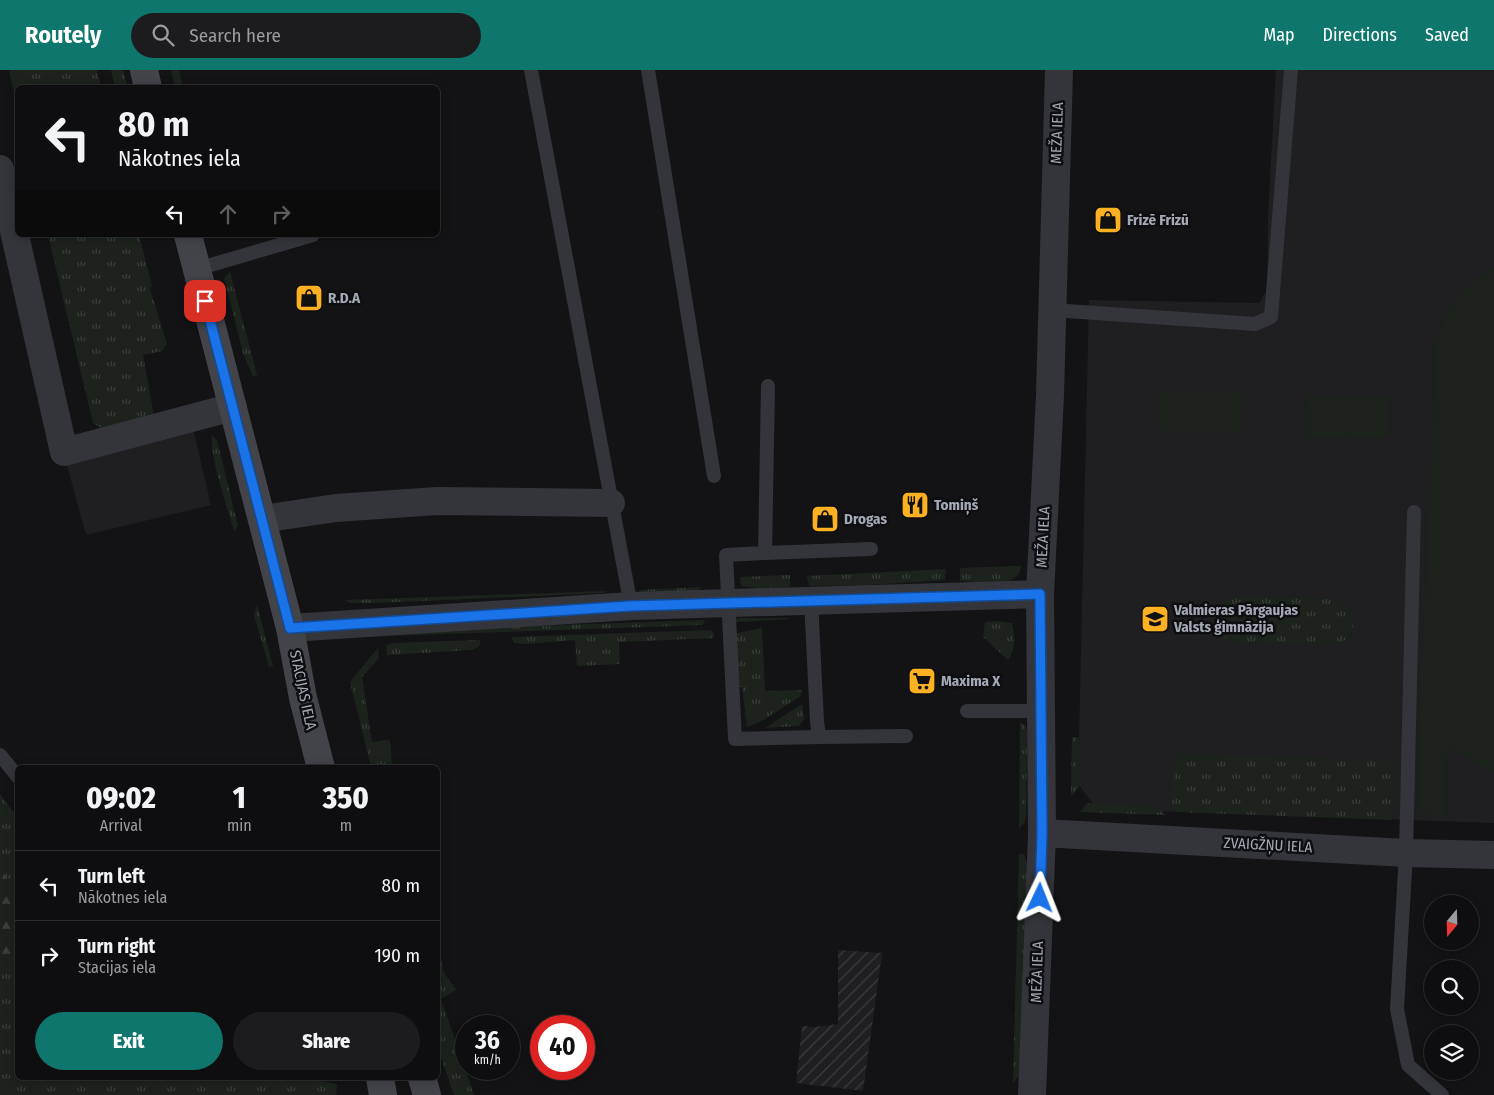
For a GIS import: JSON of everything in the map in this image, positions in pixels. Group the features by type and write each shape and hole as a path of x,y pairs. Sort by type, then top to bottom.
{"main road":[{"path":"144,70 147,85"},
{"name":"STACIJAS IELA","path":"189,237 290,628 302,698 320,765"},
{"path":"365,1095 368,1080"},
{"path":"380,1080 383,1095"},
{"path":"423,1080 427,1095"}],"street":[{"name":"MEŽA IELA","path":"1032,1095 1042,833 1040,594 1050,395 1059,70"},
{"path":"0,170 10,257 64,452 233,407"},
{"path":"262,519 336,508 437,501 611,503"},
{"path":"290,628 630,606 1040,594"},
{"name":"ZVAIGŽŅU IELA","path":"1042,833 1494,856"}],"lane":[{"path":"531,70 630,606"},
{"path":"648,70 714,476"},
{"path":"1052,310 1255,324 1271,317 1291,70"},
{"path":"197,269 306,237"},
{"path":"765,553 768,386"},
{"path":"1414,512 1406,853 1397,1009 1408,1065 1442,1095"},
{"path":"871,549 726,555 735,739 906,736"},
{"path":"811,600 819,737"},
{"path":"967,712 1041,711"},
{"path":"0,755 15,773"}],"shaded area":[{"path":"1276,70 1494,70 1494,823 1097,809 1078,784 1089,300 1259,303 1267,290 1268,215"},
{"path":"193,428 211,505 86,535 65,458"},
{"path":"838,950 882,953 863,1091 796,1083 802,1026 814,1027 838,1024"}],"green space":[{"path":"9,70 97,70 101,85 15,85 15,97"},
{"path":"111,70 123,70 127,85 115,85"},
{"path":"171,70 179,70 183,85 175,85"},
{"path":"48,237 140,237 152,285 150,289 167,344 162,351 143,355 154,416 104,430 93,423"},
{"path":"1494,268 1494,773 1447,747 1444,816 1419,814 1419,734 1437,341 1447,313 1460,295 1468,286"},
{"path":"230,272 257,375 253,377 243,353 224,278"},
{"path":"1159,391 1242,392 1241,433 1158,431"},
{"path":"1306,396 1389,398 1388,438 1305,437"},
{"path":"212,435 217,440 238,526 234,531 213,456"},
{"path":"1021,566 1019,574 1006,581 987,583 960,581 960,568"},
{"path":"946,569 945,580 868,585 809,586 807,576"},
{"path":"790,575 790,587 758,588 741,586 740,577"},
{"path":"703,587 697,591 645,593 638,590"},
{"path":"607,591 603,593 374,603 350,603 345,600"},
{"path":"1238,596 1330,599 1344,604 1351,615 1353,627 1346,640 1334,645 1232,642 1225,639 1216,630 1212,619 1217,608 1223,602"},
{"path":"257,605 273,666 269,667 254,615"},
{"path":"737,618 788,618 791,619 733,622"},
{"path":"705,620 703,625 357,637 369,632"},
{"path":"985,622 1012,623 1014,642 1011,656 1008,660 983,637"},
{"path":"762,628 765,691 802,690 801,696 760,722 747,727 742,687 735,688 733,634"},
{"path":"710,630 714,633 714,638 619,642 620,664 577,666 575,640 527,644 514,643 511,637"},
{"path":"480,640 480,646 472,650 387,655 386,645 393,643"},
{"path":"378,648 379,658 362,677 372,742 390,740 392,765 371,765 350,682"},
{"path":"802,704 804,719 799,726 765,728"},
{"path":"1020,722 1025,725 1027,732 1026,812 1025,821 1019,829"},
{"path":"1072,737 1079,737 1079,788 1071,796"},
{"path":"1175,754 1394,761 1392,820 1178,812 1172,807"},
{"path":"0,794 15,814 15,1080 315,1080 337,1084 336,1095 0,1095"},
{"path":"1087,803 1156,806 1165,815 1080,812"},
{"path":"1019,854 1024,854 1027,864 1021,1073 1013,1083"},
{"path":"0,860 15,906 15,964 0,961"},
{"path":"440,954 443,971 456,990 441,999 455,1040 455,1080 469,1080 474,1095 454,1095 440,1055"}],"place":[{"name":"Frizē Frizū","path":"1108,220"},
{"name":"R.D.A","path":"309,298"},
{"name":"Tomiņš","path":"915,505"},
{"name":"Drogas","path":"825,519"},
{"name":"Valmieras Pārgaujas Valsts ģimnāzija","path":"1155,619"},
{"name":"Maxima X","path":"922,681"}],"route":[{"path":"205,301 290,628 630,606 1040,594 1042,833 1040,898"}]}
